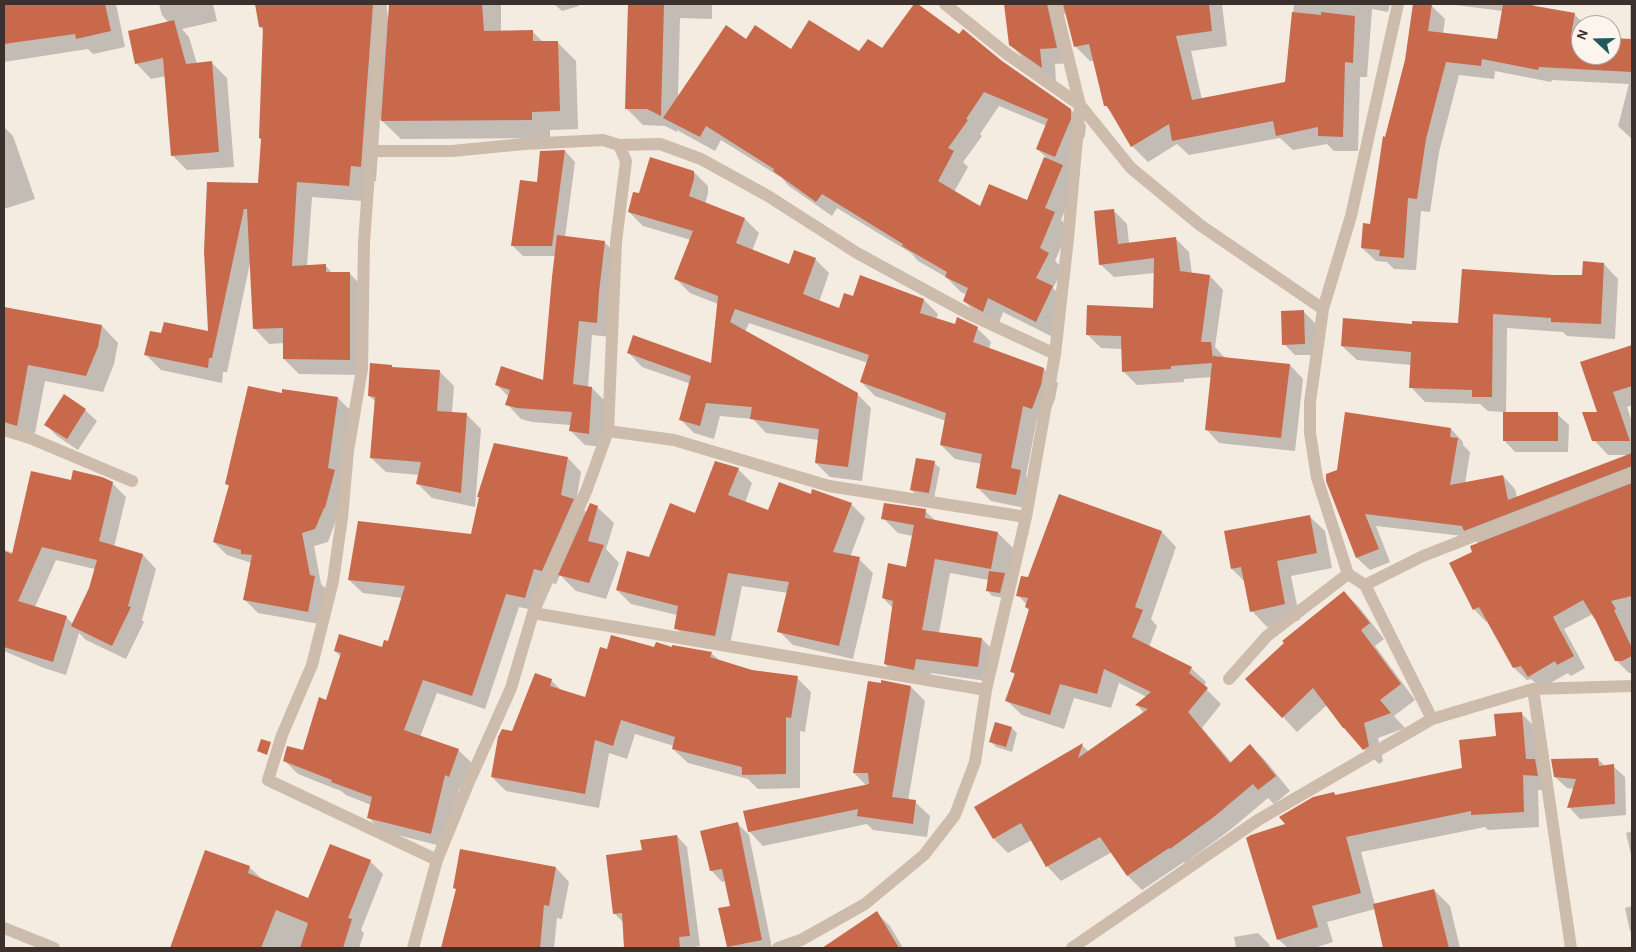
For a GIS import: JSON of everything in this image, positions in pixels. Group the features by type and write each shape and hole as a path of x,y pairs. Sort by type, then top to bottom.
{"street":[{"path":"381,4 364,243 362,369 348,451 342,518 333,581 312,665 282,734 268,780 437,860"},
{"path":"945,4 1007,54 1080,105 1131,168 1200,225 1323,309"},
{"path":"778,948 801,940 866,904 924,855 955,815 974,762 986,690 1026,516 1055,354 1080,105 1056,4"},
{"path":"1398,4 1351,216 1323,309 1310,402 1310,433 1316,478 1348,574 1365,585 1432,719"},
{"path":"370,151 452,151 524,144 603,140 619,144 660,144 701,159 768,196 857,253 969,314 1055,354"},
{"path":"413,948 437,860 468,784 511,688 533,613 587,489 608,431 616,242 626,161 619,144"},
{"path":"4,430 30,438 132,481"},
{"path":"608,431 674,440 829,486 1026,516"},
{"path":"1365,585 1423,556 1632,474"},
{"path":"1229,679 1267,636 1348,574"},
{"path":"533,613 986,690"},
{"path":"1072,948 1258,820 1432,719 1533,689 1632,686"},
{"path":"1533,689 1571,948"},
{"path":"4,928 54,948"}],"building":[{"path":"4,4 105,4 111,31 76,39 75,34 4,44"},
{"path":"255,4 373,4 361,167 351,166 349,186 297,182 292,266 326,264 326,272 350,272 350,360 283,359 283,328 253,329 247,209 244,209 212,358 209,358 208,368 144,355 150,331 161,333 164,322 208,331 204,251 207,182 258,183 261,139 259,138 263,27 259,27"},
{"path":"389,4 482,4 484,31 533,30 533,41 558,41 560,111 532,112 532,120 381,121"},
{"path":"628,4 664,4 661,116 647,109 625,109"},
{"path":"914,4 918,4 959,34 963,29 1002,61 1071,109 1071,119 1055,157 1036,149 1048,119 984,92 966,119 968,120 948,148 954,151 938,181 980,206 989,184 1027,200 1044,157 1063,165 1045,208 1055,212 1040,248 1049,253 1036,278 1053,286 1036,322 988,298 983,312 963,301 968,288 945,277 947,272 902,246 903,244 822,194 816,202 773,171 774,169 706,126 700,137 663,118 726,25 746,39 755,25 791,49 809,20 859,51 868,39 882,48"},
{"path":"1004,4 1047,4 1057,48 1040,49 1042,68 1009,45"},
{"path":"1063,4 1209,4 1212,31 1176,36 1192,100 1285,82 1292,12 1321,15 1321,12 1355,16 1353,63 1345,62 1343,137 1318,136 1318,127 1276,136 1273,121 1172,141 1169,124 1131,147 1107,106 1104,106 1089,44 1074,47"},
{"path":"1413,4 1432,4 1428,31 1497,39 1503,4 1524,4 1575,13 1575,15 1571,15 1571,65 1621,65 1621,38 1632,39 1632,72 1539,67 1538,70 1482,59 1481,66 1446,62 1426,139 1417,199 1408,198 1404,258 1379,256 1380,250 1361,248 1363,223 1370,224 1383,136 1385,137 1405,60"},
{"path":"174,20 186,64 212,61 219,152 171,156 163,58 135,64 128,31"},
{"path":"565,150 552,246 511,246 520,180 537,182 540,151"},
{"path":"650,157 694,171 694,179 689,196 745,218 736,243 789,264 794,250 816,258 803,294 839,308 844,293 853,296 860,275 924,299 920,313 955,324 957,317 978,327 973,342 1044,368 1041,385 1032,409 1023,406 1011,468 1021,470 1016,495 976,488 982,454 940,445 946,413 860,382 869,355 735,309 730,322 858,393 848,467 815,463 819,429 750,419 752,407 706,403 700,426 679,420 691,376 627,353 633,335 711,363 718,296 674,279 693,231 628,212 633,192 639,193"},
{"path":"1114,209 1118,244 1176,237 1180,271 1210,275 1201,342 1211,342 1213,360 1213,356 1290,364 1281,438 1205,430 1212,363 1171,366 1171,369 1122,372 1121,336 1086,335 1087,305 1153,308 1154,258 1099,265 1094,211"},
{"path":"557,235 605,241 597,323 579,321 573,384 592,387 589,434 569,431 572,412 517,408 505,405 510,390 495,385 501,366 543,380"},
{"path":"1583,261 1604,263 1601,324 1551,322 1551,318 1493,314 1492,397 1472,397 1472,390 1409,388 1411,352 1341,346 1343,318 1412,324 1412,321 1458,323 1462,269 1582,275"},
{"path":"4,307 102,325 98,347 86,376 28,365 17,426 4,422"},
{"path":"1304,310 1305,344 1282,345 1281,311"},
{"path":"1632,345 1632,386 1613,392 1630,441 1592,441 1582,412 1597,412 1580,362"},
{"path":"370,363 392,365 392,367 440,370 437,411 467,413 461,493 416,484 421,462 370,458 375,397 368,396"},
{"path":"248,386 282,393 282,389 338,397 328,468 335,470 325,508 315,529 302,533 310,575 315,576 308,612 243,600 252,555 241,554 241,550 213,542 229,485 225,484"},
{"path":"64,394 86,409 67,439 44,425"},
{"path":"1345,412 1451,428 1450,437 1458,438 1450,485 1503,475 1508,500 1632,453 1632,466 1464,531 1462,526 1365,514 1379,549 1356,558 1326,481 1326,474 1337,470"},
{"path":"1503,412 1558,412 1558,441 1503,441"},
{"path":"494,443 568,457 561,495 574,499 542,571 534,569 525,598 506,594 472,696 423,680 404,730 459,749 449,777 445,775 431,834 367,818 372,797 283,761 287,746 303,750 319,697 326,700 341,653 334,651 339,634 382,647 384,640 388,641 405,586 348,580 358,521 471,534 479,497 477,497"},
{"path":"916,458 935,461 929,493 910,490"},
{"path":"715,461 739,468 728,495 768,510 779,482 811,494 812,489 852,503 833,552 860,557 839,646 777,632 789,582 728,573 715,636 674,629 678,606 616,590 627,551 649,557 670,503 695,513"},
{"path":"73,470 102,477 113,482 99,541 143,554 128,606 131,607 112,646 71,626 89,588 97,560 42,547 18,601 67,616 53,662 4,647 4,551 12,554 31,471 71,480"},
{"path":"1632,483 1632,596 1611,601 1632,648 1632,656 1622,661 1615,661 1596,621 1583,600 1553,617 1574,656 1557,665 1555,661 1528,677 1521,666 1513,668 1479,607 1473,610 1449,563 1472,552 1470,546"},
{"path":"1059,494 1162,531 1135,607 1143,610 1132,637 1192,667 1189,673 1208,688 1188,712 1230,763 1250,744 1276,776 1258,790 1253,784 1215,816 1170,849 1127,876 1100,837 1046,867 1021,823 993,839 974,807 1083,743 1078,758 1148,709 1135,705 1151,692 1104,669 1097,694 1060,684 1050,715 1005,701 1015,673 1010,672 1029,609 1025,607 1028,598 1016,596 1021,576 1028,577"},
{"path":"590,503 598,506 588,541 604,545 589,583 558,575"},
{"path":"884,503 926,509 925,518 998,532 991,569 935,559 922,630 982,638 978,667 916,659 914,670 884,664 893,601 882,598 888,563 906,567 914,525 881,519"},
{"path":"1310,515 1317,553 1277,561 1285,604 1250,612 1241,567 1231,569 1224,531"},
{"path":"989,571 1005,573 1000,593 986,591"},
{"path":"1344,591 1370,623 1361,630 1401,684 1380,700 1391,713 1364,723 1369,746 1363,750 1343,728 1313,688 1282,718 1245,679 1284,643 1282,641"},
{"path":"611,635 654,647 656,642 672,647 672,645 712,652 710,657 752,670 798,676 791,718 786,717 786,774 742,775 742,767 672,749 675,737 621,720 613,746 595,740 585,794 491,777 498,737 502,729 512,731 535,673 552,679 550,686 585,697 600,647 607,649"},
{"path":"881,680 911,686 892,797 916,800 913,824 857,816 858,809 748,832 743,811 869,784 868,773 853,773 868,681 881,683"},
{"path":"1522,712 1526,759 1535,759 1538,776 1523,775 1524,812 1471,815 1471,811 1346,837 1361,893 1312,906 1318,927 1277,940 1246,838 1285,824 1279,817 1313,797 1334,792 1335,795 1462,768 1459,740 1496,736 1494,714"},
{"path":"995,722 1012,727 1006,747 989,742"},
{"path":"261,739 271,742 267,755 257,751"},
{"path":"1598,758 1599,766 1614,764 1615,804 1567,808 1576,779 1554,777 1551,759"},
{"path":"738,822 762,940 727,947 718,908 730,906 722,869 710,871 700,831"},
{"path":"677,835 690,936 679,937 680,948 624,948 622,913 613,914 606,855 642,850 640,840"},
{"path":"330,844 371,860 348,918 352,919 343,948 300,948 308,923 276,910 261,948 170,948 205,850 250,866 248,873 308,898"},
{"path":"460,849 556,867 549,906 544,905 540,948 441,948 456,889 453,888"},
{"path":"1434,889 1449,948 1383,948 1373,904"},
{"path":"877,911 899,948 822,948"}]}
